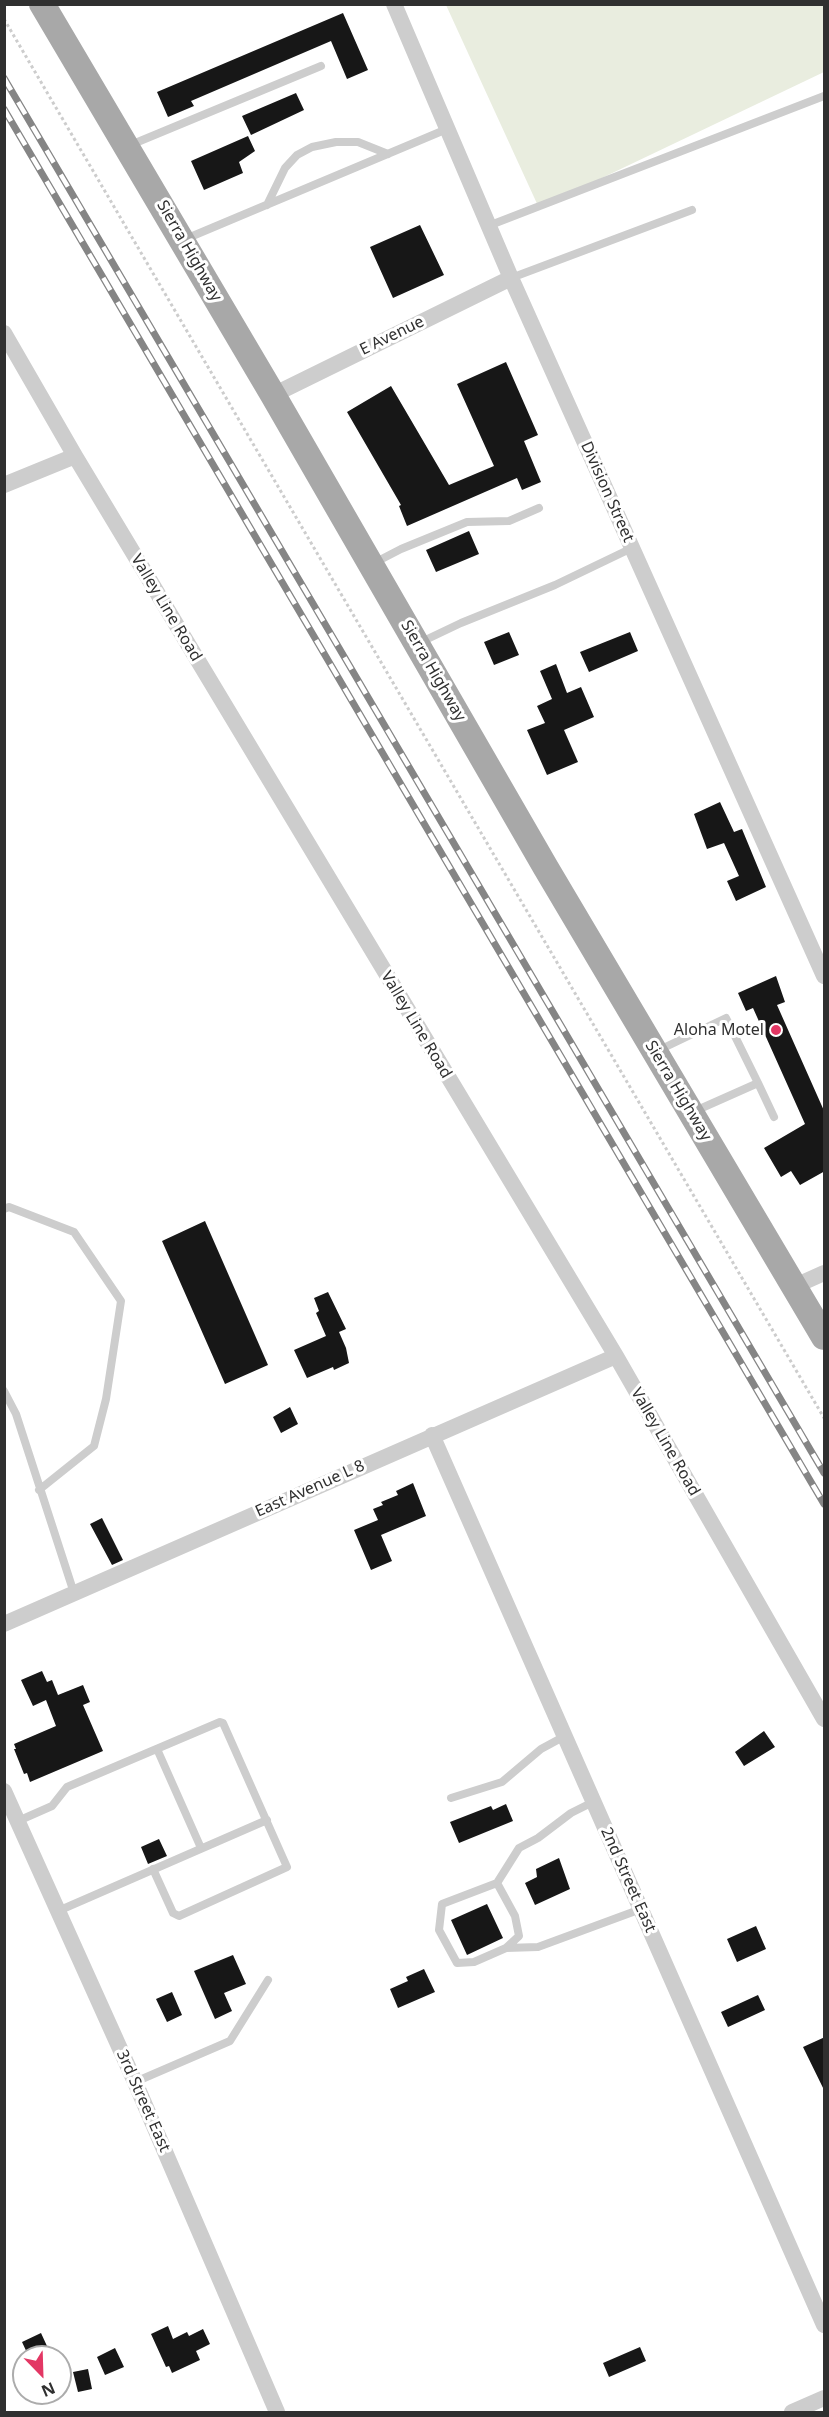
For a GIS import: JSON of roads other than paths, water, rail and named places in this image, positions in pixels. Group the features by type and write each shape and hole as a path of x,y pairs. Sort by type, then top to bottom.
{"main road":[{"name":"Sierra Highway","path":"42,4 183,240 655,1052 825,1337"}],"street":[{"name":"Division Street","path":"394,4 511,278 824,975"},
{"name":"E Avenue","path":"273,395 511,278"},
{"name":"Valley Line Road","path":"4,333 75,456 616,1356 825,1719"},
{"path":"4,485 75,456"},
{"path":"795,1286 825,1273"},
{"name":"East Avenue L 8","path":"4,1624 616,1356"},
{"name":"2nd Street East","path":"432,1435 825,2325"},
{"name":"3rd Street East","path":"4,1791 135,2082 277,2412"},
{"path":"792,2412 825,2398"}],"lane":[{"path":"128,146 321,66"},
{"path":"488,226 825,96"},
{"path":"183,240 447,129"},
{"path":"267,205 285,168 297,154 312,147 336,141 358,142 388,154"},
{"path":"511,278 692,210"},
{"path":"371,565 401,549 467,522 509,521 539,508"},
{"path":"417,644 461,623 555,585 632,548"},
{"path":"655,1052 726,1018 774,1117"},
{"path":"691,1113 758,1083"},
{"path":"4,1209 9,1207 74,1232 121,1301 106,1399 94,1446 39,1490"},
{"path":"4,1391 16,1414 74,1593"},
{"path":"18,1821 52,1806 67,1787 220,1722 223,1723 286,1864 284,1870 179,1916 173,1913 153,1869"},
{"path":"451,1798 501,1782 541,1749 565,1736"},
{"path":"157,1749 201,1848"},
{"path":"496,1883 515,1916 519,1936 506,1948 474,1962 457,1963 439,1930 442,1904 496,1883 519,1848 538,1838 571,1813 594,1802"},
{"path":"58,1911 267,1820"},
{"path":"506,1948 538,1947 641,1909"},
{"path":"135,2082 230,2041 268,1980"}],"railway":[{"path":"4,78 824,1473"},
{"path":"4,109 824,1504"}],"place":[{"name":"Aloha Motel","path":"776,1030"}]}
